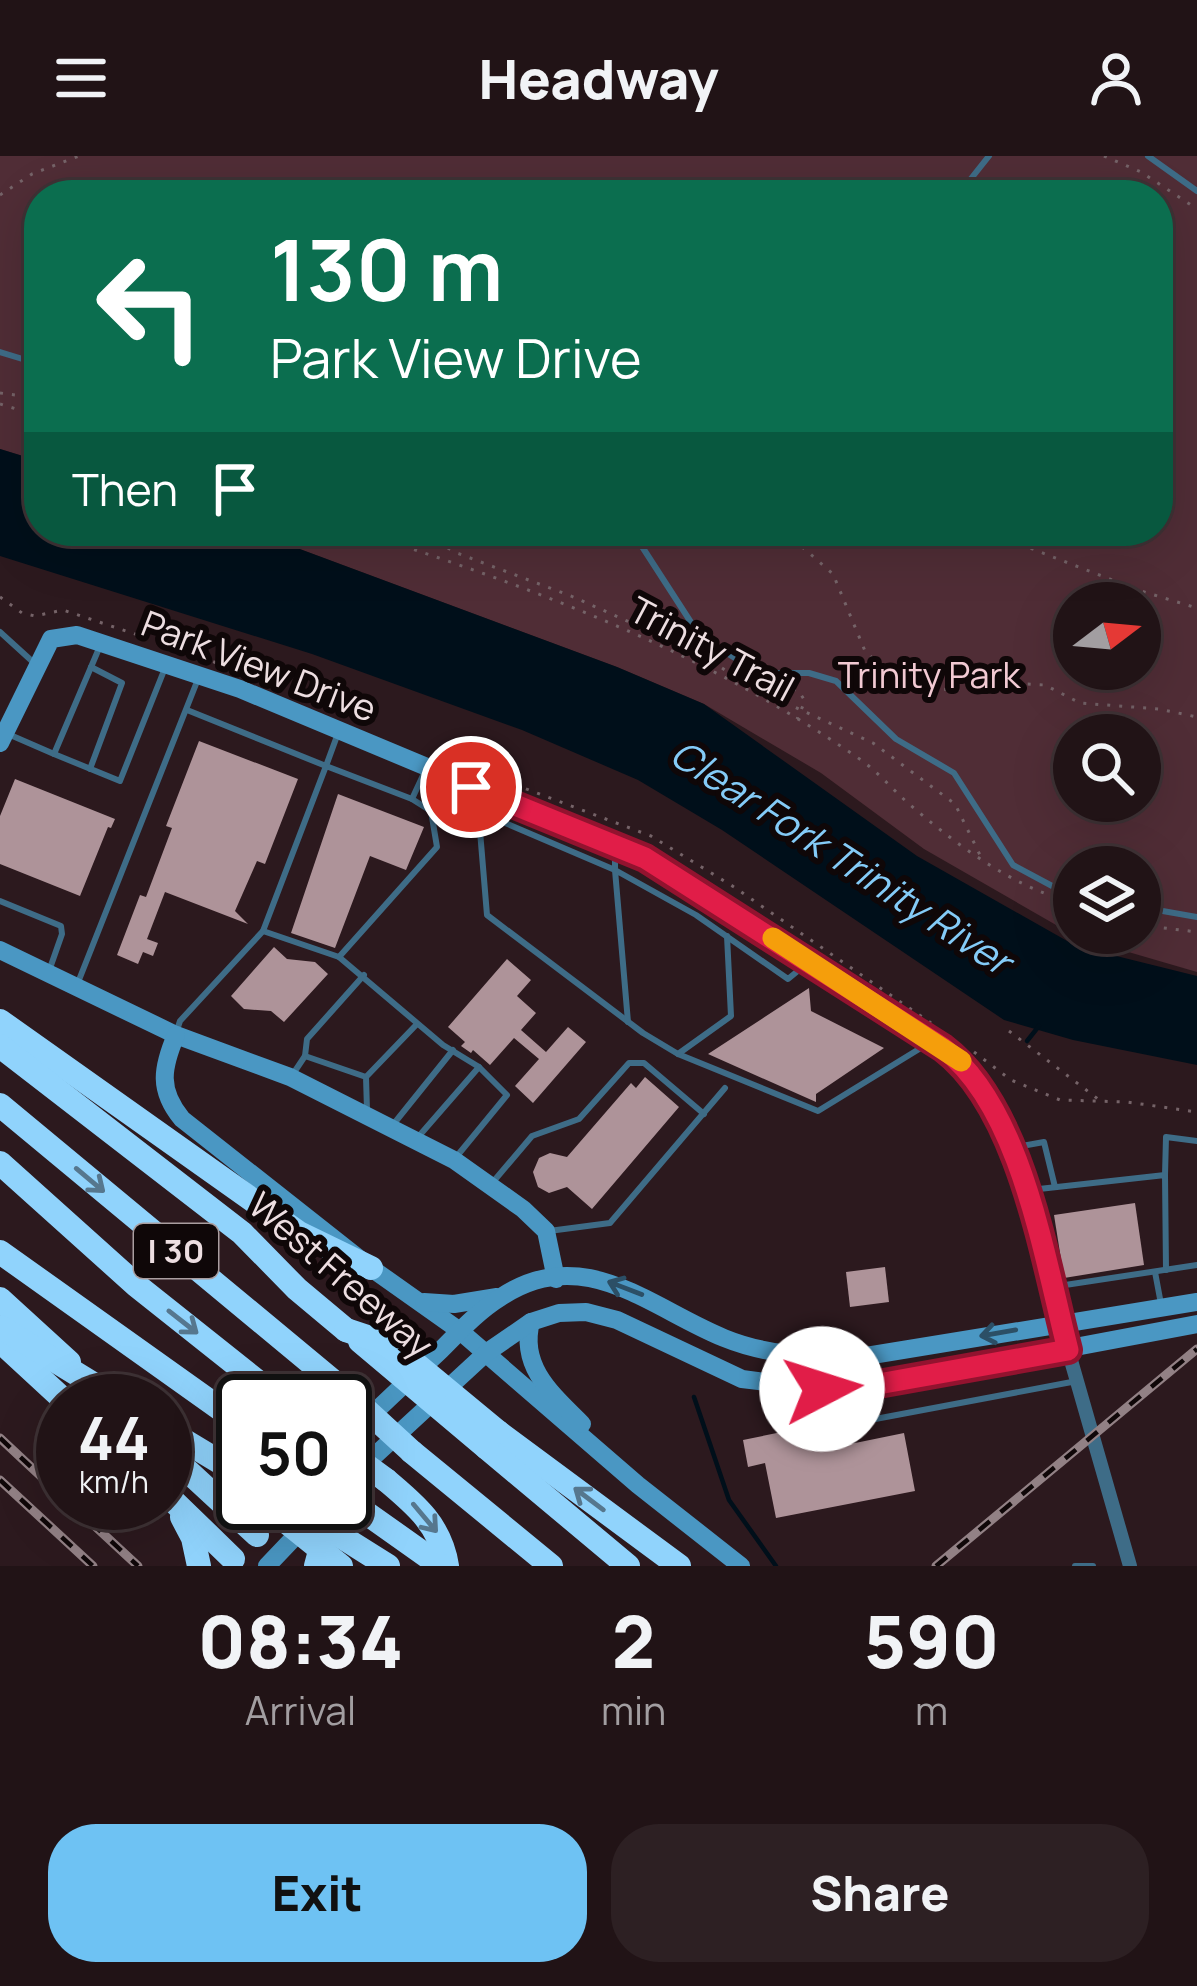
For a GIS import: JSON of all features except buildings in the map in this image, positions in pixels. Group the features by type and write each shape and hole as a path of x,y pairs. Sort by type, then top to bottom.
{"highway":[{"path":"0,1021 299,1233 371,1268"},
{"name":"West Freeway","path":"0,1046 242,1233 346,1330 493,1440 628,1566"},
{"name":"I 30","path":"0,1105 551,1566"},
{"path":"0,1162 136,1285 248,1374"},
{"path":"0,1252 216,1406"},
{"path":"0,1299 82,1374"},
{"path":"0,1327 77,1374"},
{"path":"0,1341 36,1374"},
{"path":"493,1440 680,1566"},
{"path":"192,1446 216,1475"},
{"path":"372,1468 423,1513 443,1540 444,1566"},
{"path":"470,1501 524,1566"},
{"path":"372,1517 444,1566"},
{"path":"192,1521 233,1564"},
{"path":"189,1530 199,1566"},
{"path":"253,1530 256,1535"},
{"path":"296,1530 341,1566"},
{"path":"316,1566 324,1530"},
{"path":"329,1530 388,1566"}],"main road":[{"name":"Park View Drive","path":"36,665 51,639 70,634 200,675 339,731 427,768 486,803 645,858 932,1032 994,1105 1026,1190 1068,1350"},
{"path":"2,738 7,710 36,665"},
{"path":"0,950 176,1035 290,1077 417,1138 490,1184 546,1231 556,1279"},
{"name":"West Freeway","path":"176,1035 162,1081 170,1105 182,1119 371,1268 460,1331 638,1485 742,1566"},
{"path":"419,1301 454,1304 502,1295 536,1280 609,1281 722,1338 777,1354 860,1357 1197,1302"},
{"path":"372,1419 502,1295"},
{"path":"372,1459 486,1353 531,1322 559,1312 600,1315 742,1379 806,1388 862,1386 1197,1324"},
{"path":"531,1322 528,1354 539,1378 638,1485"},
{"path":"860,1357 862,1386"},
{"path":"233,1564 261,1530"},
{"path":"256,1535 272,1561 303,1530"}],"street":[{"path":"1068,1350 1130,1566"}],"lane":[{"path":"970,180 989,156"},
{"path":"1148,156 1197,191"},
{"path":"639,546 694,627 709,641 759,673 809,673 836,681 896,739 954,773 1013,865 1053,886"},
{"path":"0,632 36,665"},
{"path":"54,754 101,642"},
{"path":"2,738 120,781 167,664"},
{"path":"90,769 122,682 91,667"},
{"path":"76,988 200,675"},
{"path":"187,710 412,799 431,811 437,847 339,958"},
{"path":"176,1035 180,1021 263,931 339,731"},
{"path":"412,799 427,768"},
{"path":"810,961 788,979 727,936 615,870 486,803 479,819 487,915 678,1054 818,1111 932,1032"},
{"path":"614,844 628,1022"},
{"path":"0,902 61,926 48,974"},
{"path":"1161,911 1197,917"},
{"path":"263,931 339,958 479,1067 506,1095 454,1160"},
{"path":"678,1054 731,1016 727,936"},
{"path":"290,1077 305,1056 308,1039 364,975"},
{"path":"368,1114 366,1077 418,1023"},
{"path":"392,1126 453,1050"},
{"path":"305,1056 366,1077"},
{"path":"490,1184 532,1136 579,1119 629,1063 644,1063 704,1114"},
{"path":"417,1138 479,1067"},
{"path":"546,1231 610,1223 725,1088"},
{"path":"1166,1270 1166,1137 1197,1141"},
{"path":"1012,1148 1044,1142 1054,1187"},
{"path":"1026,1190 1165,1174"},
{"path":"1051,1287 1197,1265"},
{"path":"1156,1272 1161,1307"},
{"path":"862,1386 870,1420 1077,1381"},
{"path":"1075,1566 1093,1566"}],"path":[{"path":"0,195 32,174 79,156"},
{"path":"1104,156 1154,180"},
{"name":"Trinity Trail","path":"399,546 591,614 752,688 863,762 910,806 981,856 1026,886 1053,897"},
{"path":"447,546 699,653 752,688 873,743 955,804 981,856"},
{"path":"801,546 832,574 865,651 891,676 924,688 954,690 1007,683 1045,685 1080,704 1159,709 1197,717"},
{"path":"1030,546 1138,590 1197,608"},
{"path":"189,652 325,707"},
{"path":"752,688 798,690 804,697 796,721"},
{"path":"481,772 651,836 753,900 932,1032"},
{"path":"1161,928 1197,932"},
{"path":"1009,1031 1102,1101"},
{"path":"961,1043 1010,1080 1060,1100 1197,1112"}],"green space":[{"name":"Trinity Park","path":"0,156 1197,156 1197,972 1135,954 1161,954 1161,846 1053,846 1053,923 924,849 821,773 704,704 291,546 1173,546 1173,180 24,180 24,456 0,449"}],"water":[{"name":"Clear Fork Trinity River","path":"0,449 24,456 24,546 291,546 704,704 917,856 1053,933 1053,954 1108,954 1197,976 1197,1065 1073,1040 1004,1020 722,830 638,780 522,730 312,654 0,556"}],"waterway":[{"path":"1027,1041 1039,1026"},
{"path":"694,1397 729,1500 776,1566"}],"railway":[{"path":"936,1566 1197,1349"},
{"path":"0,1438 36,1472"},
{"path":"0,1480 93,1566"},
{"path":"99,1530 138,1566"}],"slow traffic":[{"path":"773,938 961,1061"}],"route":[{"path":"471,787 645,858 943,1048 963,1063 994,1105 1026,1190 1068,1350 884,1383 822,1389"}]}
